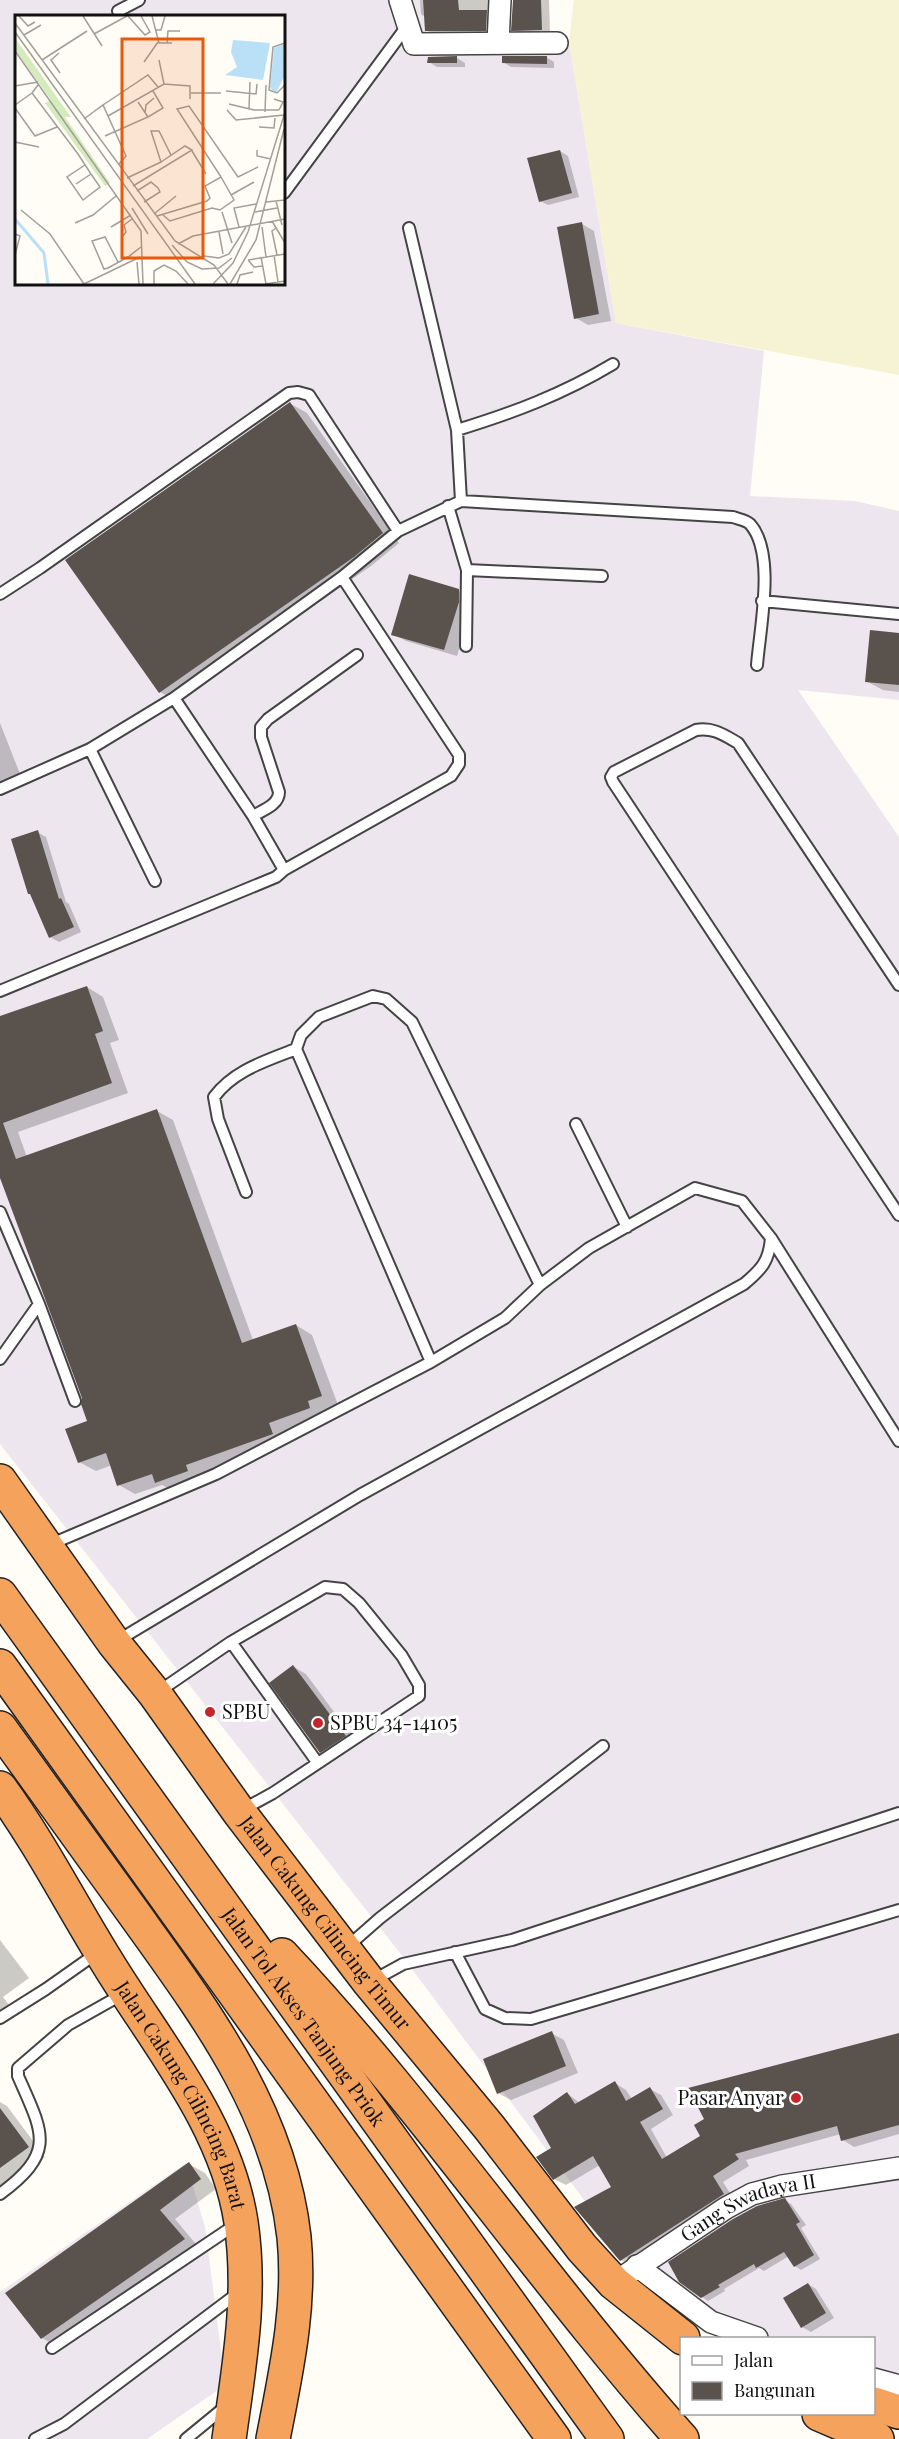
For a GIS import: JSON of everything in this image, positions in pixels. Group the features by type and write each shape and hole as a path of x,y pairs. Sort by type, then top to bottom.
{"highway":[{"name":"Jalan Cakung Cilincing Timur","path":"0,1481 114,1643 155,1694 239,1812 369,1982 489,2127 582,2248 625,2275 681,2335"},
{"name":"Jalan Tol Akses Tanjung Priok","path":"0,1595 607,2439"},
{"path":"0,1666 554,2439"},
{"path":"0,1728 207,2018 240,2070 272,2142 290,2211 295,2266 290,2345 273,2439"},
{"name":"Jalan Cakung Cilincing Barat","path":"0,1788 35,1841 125,1993 180,2076 212,2132 228,2173 241,2221 246,2287 243,2346 229,2439"},
{"path":"186,1852 285,1958 375,2060 595,2335 682,2439"},
{"path":"875,2405 899,2412"},
{"path":"821,2415 877,2439"}],"street":[{"path":"400,0 406,26 414,44 556,42"},
{"path":"498,43 500,0"},
{"name":"Gang Swadaya II","path":"625,2275 726,2208 752,2194 782,2186 899,2168"},
{"path":"625,2275 711,2322 754,2337"},
{"path":"875,2380 899,2386"}],"lane":[{"path":"118,11 139,0"},
{"path":"285,192 406,26"},
{"path":"408,228 457,430 461,501"},
{"path":"457,430 516,412 580,383 613,364"},
{"path":"0,594 289,393 298,392 309,395 398,531"},
{"path":"0,789 90,749 174,698 342,577 398,531 461,501 733,517 748,522 758,537 765,566 757,665"},
{"path":"448,506 467,570 466,646"},
{"path":"467,570 602,576"},
{"path":"0,991 276,877 284,870 451,776 459,764 459,755 342,577"},
{"path":"762,601 899,614"},
{"path":"253,816 274,804 279,798 261,737 261,727 268,719 357,655"},
{"path":"174,698 253,816 284,870"},
{"path":"899,985 738,743 720,732 709,729 696,730 614,772 611,777 613,782 899,1215"},
{"path":"90,749 155,881"},
{"path":"431,1362 296,1049 301,1035 319,1017 373,996 386,999 412,1022 540,1285"},
{"path":"246,1192 218,1119 214,1097 223,1085 246,1070 296,1049"},
{"path":"576,1124 627,1227"},
{"path":"46,1546 216,1474 431,1362 505,1318 540,1285 589,1248 695,1188 742,1201 771,1238 899,1441"},
{"path":"0,1212 39,1304 75,1401"},
{"path":"114,1643 360,1495 744,1284 757,1273 769,1256 771,1238"},
{"path":"0,1359 39,1304"},
{"path":"155,1694 231,1642 325,1587 343,1589 359,1603 402,1656 419,1685 419,1696 273,1793 239,1812"},
{"path":"231,1642 317,1762"},
{"path":"344,1949 380,1918 603,1746"},
{"path":"369,1982 403,1964 512,1940 899,1813"},
{"path":"455,1952 485,2009 505,2018 531,2019 899,1910"},
{"path":"0,2018 99,1951"},
{"path":"0,2194 20,2180 35,2159 41,2145 40,2128 18,2076 18,2068 68,2025 125,1993"},
{"path":"52,2348 241,2221"},
{"path":"35,2439 64,2424 246,2287"},
{"path":"186,2439 235,2399"}],"shaded area":[{"path":"0,0 421,0 430,49 502,35 569,41 616,323 764,351 750,496 855,501 899,511 899,700 798,690 899,837 899,2398 875,2390 875,2337 734,2337 640,2275 400,1953 0,1444"},
{"path":"574,0 899,0 899,375 616,323 569,41"},
{"path":"186,2163 205,2227 222,2358 218,2390 147,2439 0,2439 0,2292"}],"building":[{"path":"423,0 458,0 459,10 487,10 486,31 425,31"},
{"path":"513,0 541,0 542,30 511,31"},
{"path":"457,56 457,63 427,63 428,57"},
{"path":"502,56 547,56 547,64 502,63"},
{"path":"560,150 572,193 539,202 527,158"},
{"path":"582,222 599,314 574,319 557,227"},
{"path":"290,402 383,533 354,557 159,693 65,560"},
{"path":"409,574 459,589 459,602 444,650 391,635"},
{"path":"870,630 899,633 899,685 865,682"},
{"path":"38,830 59,899 61,898 74,927 49,938 30,894 28,894 11,839"},
{"path":"87,986 103,1031 95,1034 112,1083 3,1123 16,1159 157,1109 242,1343 296,1324 322,1396 308,1401 310,1408 269,1423 273,1434 186,1465 188,1471 155,1483 152,1474 117,1486 106,1453 78,1463 65,1429 87,1421 81,1404 82,1398 0,1178 0,1016"},
{"path":"293,1665 346,1736 320,1753 269,1683"},
{"path":"552,2031 566,2066 497,2094 483,2059"},
{"path":"899,2033 899,2125 841,2141 837,2126 735,2154 739,2159 713,2176 724,2194 620,2261 574,2207 611,2187 593,2156 553,2180 536,2157 551,2148 533,2116 567,2092 575,2104 615,2081 626,2101 650,2087 663,2109 640,2122 662,2159 700,2136 694,2125 704,2119 688,2088"},
{"path":"0,2108 29,2147 0,2168"},
{"path":"189,2162 201,2179 160,2210 185,2239 41,2339 5,2293"},
{"path":"785,2198 800,2222 796,2224 814,2255 794,2267 784,2252 756,2268 754,2264 701,2298 679,2282 668,2262 733,2219 757,2206"},
{"path":"808,2283 826,2313 801,2328 783,2298"}],"place":[{"name":"SPBU","path":"210,1712"},
{"name":"SPBU 34-14105","path":"318,1723"},
{"name":"Pasar Anyar","path":"796,2098"}]}
